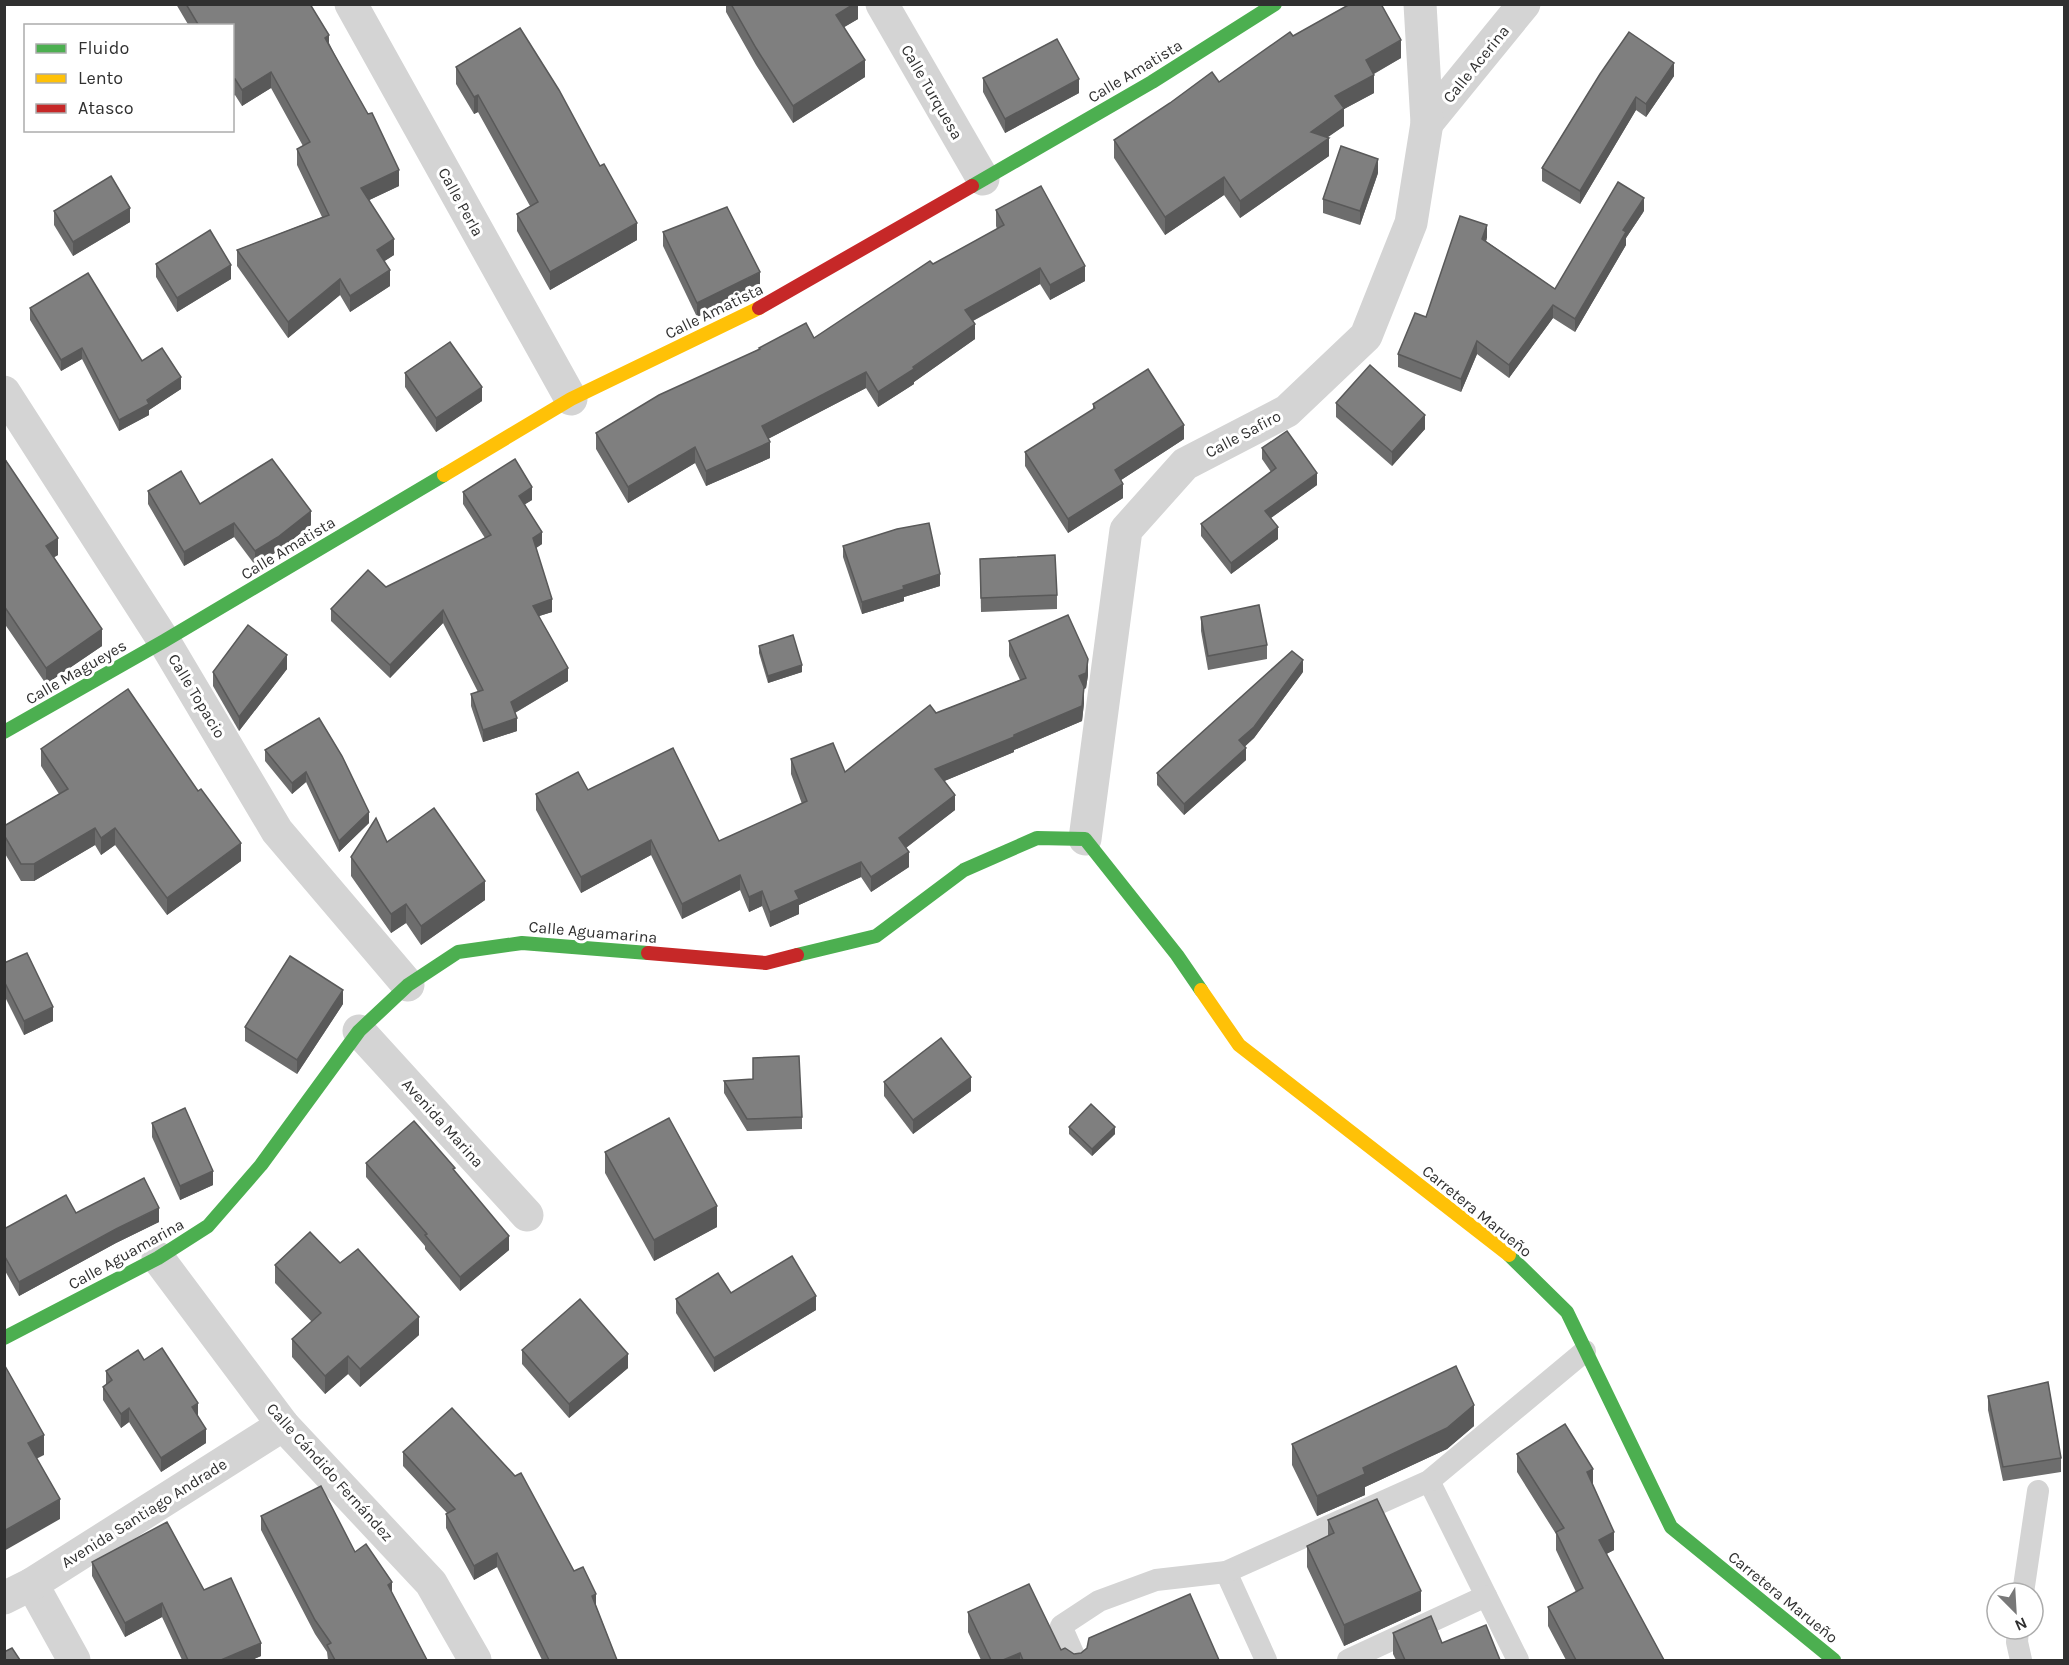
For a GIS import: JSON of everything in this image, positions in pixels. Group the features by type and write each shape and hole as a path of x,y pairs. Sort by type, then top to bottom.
{"street":[{"name":"Calle Perla","path":"351,4 571,399"},
{"name":"Calle Turquesa","path":"882,4 983,179"},
{"name":"Calle Amatista","path":"164,641 571,399 765,305 1152,82 1275,4"},
{"name":"Calle Safiro","path":"1085,839 1126,530 1185,464 1287,411 1366,336 1411,223 1427,123 1420,4"},
{"name":"Calle Acerina","path":"1427,123 1524,4"},
{"name":"Calle Topacio","path":"4,392 164,641 277,831 408,985"},
{"name":"Calle Magueyes","path":"4,732 164,641"},
{"name":"Calle Aguamarina","path":"4,1338 158,1258 208,1226 261,1166 359,1031 408,985 458,952 522,943 766,963 876,936 964,870 1037,838 1085,839"},
{"name":"Carretera Marueño","path":"1085,839 1177,955 1239,1045 1504,1251 1567,1312 1671,1527 1831,1660"},
{"name":"Avenida Marina","path":"359,1031 527,1215"},
{"name":"Calle Cándido Fernández","path":"158,1258 283,1425 431,1583 475,1660"},
{"name":"Avenida Santiago Andrade","path":"18,1591 283,1425"},
{"path":"18,1591 74,1660"}],"lane":[{"path":"1076,1660 1062,1626 1099,1601 1156,1580 1226,1572 1429,1481 1585,1351"},
{"path":"1429,1481 1518,1660"},
{"path":"2026,1581 2038,1491"},
{"path":"1226,1572 1266,1660"},
{"path":"1348,1660 1486,1596"},
{"path":"2017,1641 2021,1660"}],"building":[{"path":"186,4 310,4 329,35 325,38 368,114 372,113 399,170 361,188 394,239 377,250 390,270 350,296 340,279 288,322 237,250 329,215 297,149 310,142 271,72 242,90 234,79 234,24 198,24"},
{"path":"731,4 854,4 836,15 865,60 793,106"},
{"path":"1350,4 1381,4 1401,40 1366,60 1374,75 1335,96 1344,108 1311,132 1329,138 1240,201 1224,177 1165,217 1114,140 1212,72 1219,82 1290,32 1293,36"},
{"path":"520,28 559,90 600,166 604,164 637,223 550,272 517,214 538,202 478,95 474,97 456,67"},
{"path":"1629,32 1674,63 1646,104 1636,97 1580,191 1542,168"},
{"path":"1057,39 1079,79 1005,119 983,78"},
{"path":"1341,146 1378,159 1360,211 1323,199"},
{"path":"111,176 130,208 73,242 54,211"},
{"path":"1618,182 1644,198 1623,230 1626,232 1575,319 1553,305 1509,365 1477,341 1461,379 1398,354 1415,313 1426,317 1460,216 1487,225 1482,239 1555,289"},
{"path":"1041,186 1085,266 1050,285 1040,268 965,310 975,324 913,367 914,369 878,392 866,372 762,426 770,442 706,471 695,447 628,487 596,433 659,395 760,349 806,323 814,338 930,261 933,264 1004,225 996,210"},
{"path":"727,207 760,272 697,303 663,232"},
{"path":"210,230 231,265 177,298 156,264"},
{"path":"88,273 142,361 162,348 181,377 147,400 149,404 119,420 82,348 61,360 30,308"},
{"path":"450,342 482,387 436,418 405,373"},
{"path":"1370,365 1425,415 1392,452 1336,403"},
{"path":"1148,369 1184,425 1115,470 1123,484 1068,519 1025,452 1095,408 1093,404"},
{"path":"1287,431 1317,473 1265,511 1278,527 1231,563 1201,524 1276,468 1262,448"},
{"path":"4,458 58,538 46,546 102,629 46,668 4,606"},
{"path":"272,459 311,511 278,537 255,551 234,523 184,552 148,491 181,471 200,504"},
{"path":"515,459 532,487 519,496 542,532 533,538 552,599 533,606 568,668 511,702 517,718 483,730 471,694 483,690 443,610 390,665 331,609 368,570 386,587 491,535 463,492"},
{"path":"929,523 940,574 903,586 904,589 862,602 843,546 897,529"},
{"path":"1055,555 1057,595 981,598 980,559"},
{"path":"1259,605 1267,645 1208,656 1201,617"},
{"path":"1068,615 1088,659 1086,673 1079,676 1084,687 1082,706 935,769 955,795 899,838 909,852 871,877 861,862 795,891 799,899 770,912 762,891 749,897 740,875 682,904 651,840 581,877 536,794 578,772 588,790 673,748 719,841 807,801 791,759 833,743 845,772 930,705 936,713 1026,678 1009,641"},
{"path":"248,625 287,655 239,717 213,672"},
{"path":"793,635 802,665 768,676 759,646"},
{"path":"1292,651 1303,660 1254,727 1239,740 1246,748 1184,804 1157,773"},
{"path":"128,689 198,791 201,789 241,843 167,898 115,828 101,838 95,828 34,864 21,864 4,835 4,826 68,789 41,749"},
{"path":"319,718 342,756 369,812 339,841 306,772 292,783 265,750"},
{"path":"434,808 485,881 421,926 406,904 391,914 351,857 376,818 387,842"},
{"path":"27,953 53,1007 24,1021 4,981 4,963"},
{"path":"290,956 343,990 297,1060 245,1027"},
{"path":"941,1038 971,1077 913,1120 884,1082"},
{"path":"799,1056 802,1117 747,1119 724,1081 753,1079 753,1058"},
{"path":"1091,1104 1115,1127 1092,1149 1069,1127"},
{"path":"185,1108 213,1171 180,1186 152,1123"},
{"path":"669,1118 717,1206 654,1240 605,1152"},
{"path":"414,1121 509,1236 460,1277 425,1235 427,1234 366,1163"},
{"path":"144,1178 159,1208 19,1282 4,1255 4,1229 66,1195 76,1213"},
{"path":"310,1232 340,1263 358,1249 419,1317 360,1369 348,1356 325,1376 292,1339 321,1313 275,1265"},
{"path":"792,1256 816,1296 714,1358 676,1299 718,1273 731,1293"},
{"path":"580,1299 628,1354 569,1404 522,1350"},
{"path":"162,1348 198,1403 192,1407 206,1429 161,1458 129,1408 121,1414 103,1387 112,1380 106,1371 138,1350 144,1360"},
{"path":"5,1366 44,1435 28,1443 60,1499 4,1531"},
{"path":"1456,1366 1474,1405 1447,1428 1363,1468 1365,1474 1317,1496 1292,1444"},
{"path":"2048,1382 2061,1458 2003,1467 1988,1396"},
{"path":"452,1408 515,1476 521,1473 574,1571 583,1567 596,1594 592,1596 617,1660 549,1660 497,1553 474,1566 446,1514 455,1509 403,1452"},
{"path":"1565,1424 1593,1469 1587,1472 1614,1532 1599,1540 1664,1660 1576,1660 1548,1607 1583,1588 1556,1532 1564,1528 1517,1454"},
{"path":"321,1486 355,1552 366,1544 392,1582 388,1585 427,1660 335,1660 327,1645 331,1643 315,1620 261,1516"},
{"path":"1377,1499 1421,1591 1344,1625 1307,1546 1334,1533 1328,1520"},
{"path":"167,1522 204,1590 231,1578 261,1643 221,1660 188,1660 162,1603 125,1623 92,1562"},
{"path":"1029,1584 1061,1650 1065,1648 1074,1654 1081,1653 1087,1648 1089,1638 1190,1594 1219,1660 1023,1660 1020,1653 1003,1660 991,1660 968,1612"},
{"path":"1431,1616 1442,1643 1486,1625 1500,1660 1405,1660 1393,1633"},
{"path":"12,1648 20,1660 4,1660 4,1652"}],"traffic: fast":[{"path":"972,186 1152,82 1275,4"},
{"path":"4,732 164,641 444,475"},
{"path":"797,955 876,936 964,870 1037,838 1085,839 1177,955 1201,990"},
{"path":"4,1338 158,1258 208,1226 261,1165 359,1031 408,985 458,952 522,943 648,953"},
{"path":"1509,1255 1567,1312 1671,1527 1834,1660"}],"traffic: slow":[{"path":"444,475 571,399 759,308"},
{"path":"1201,990 1239,1045 1509,1255"}],"traffic: jam":[{"path":"759,308 972,186"},
{"path":"648,953 766,963 797,955"}]}
